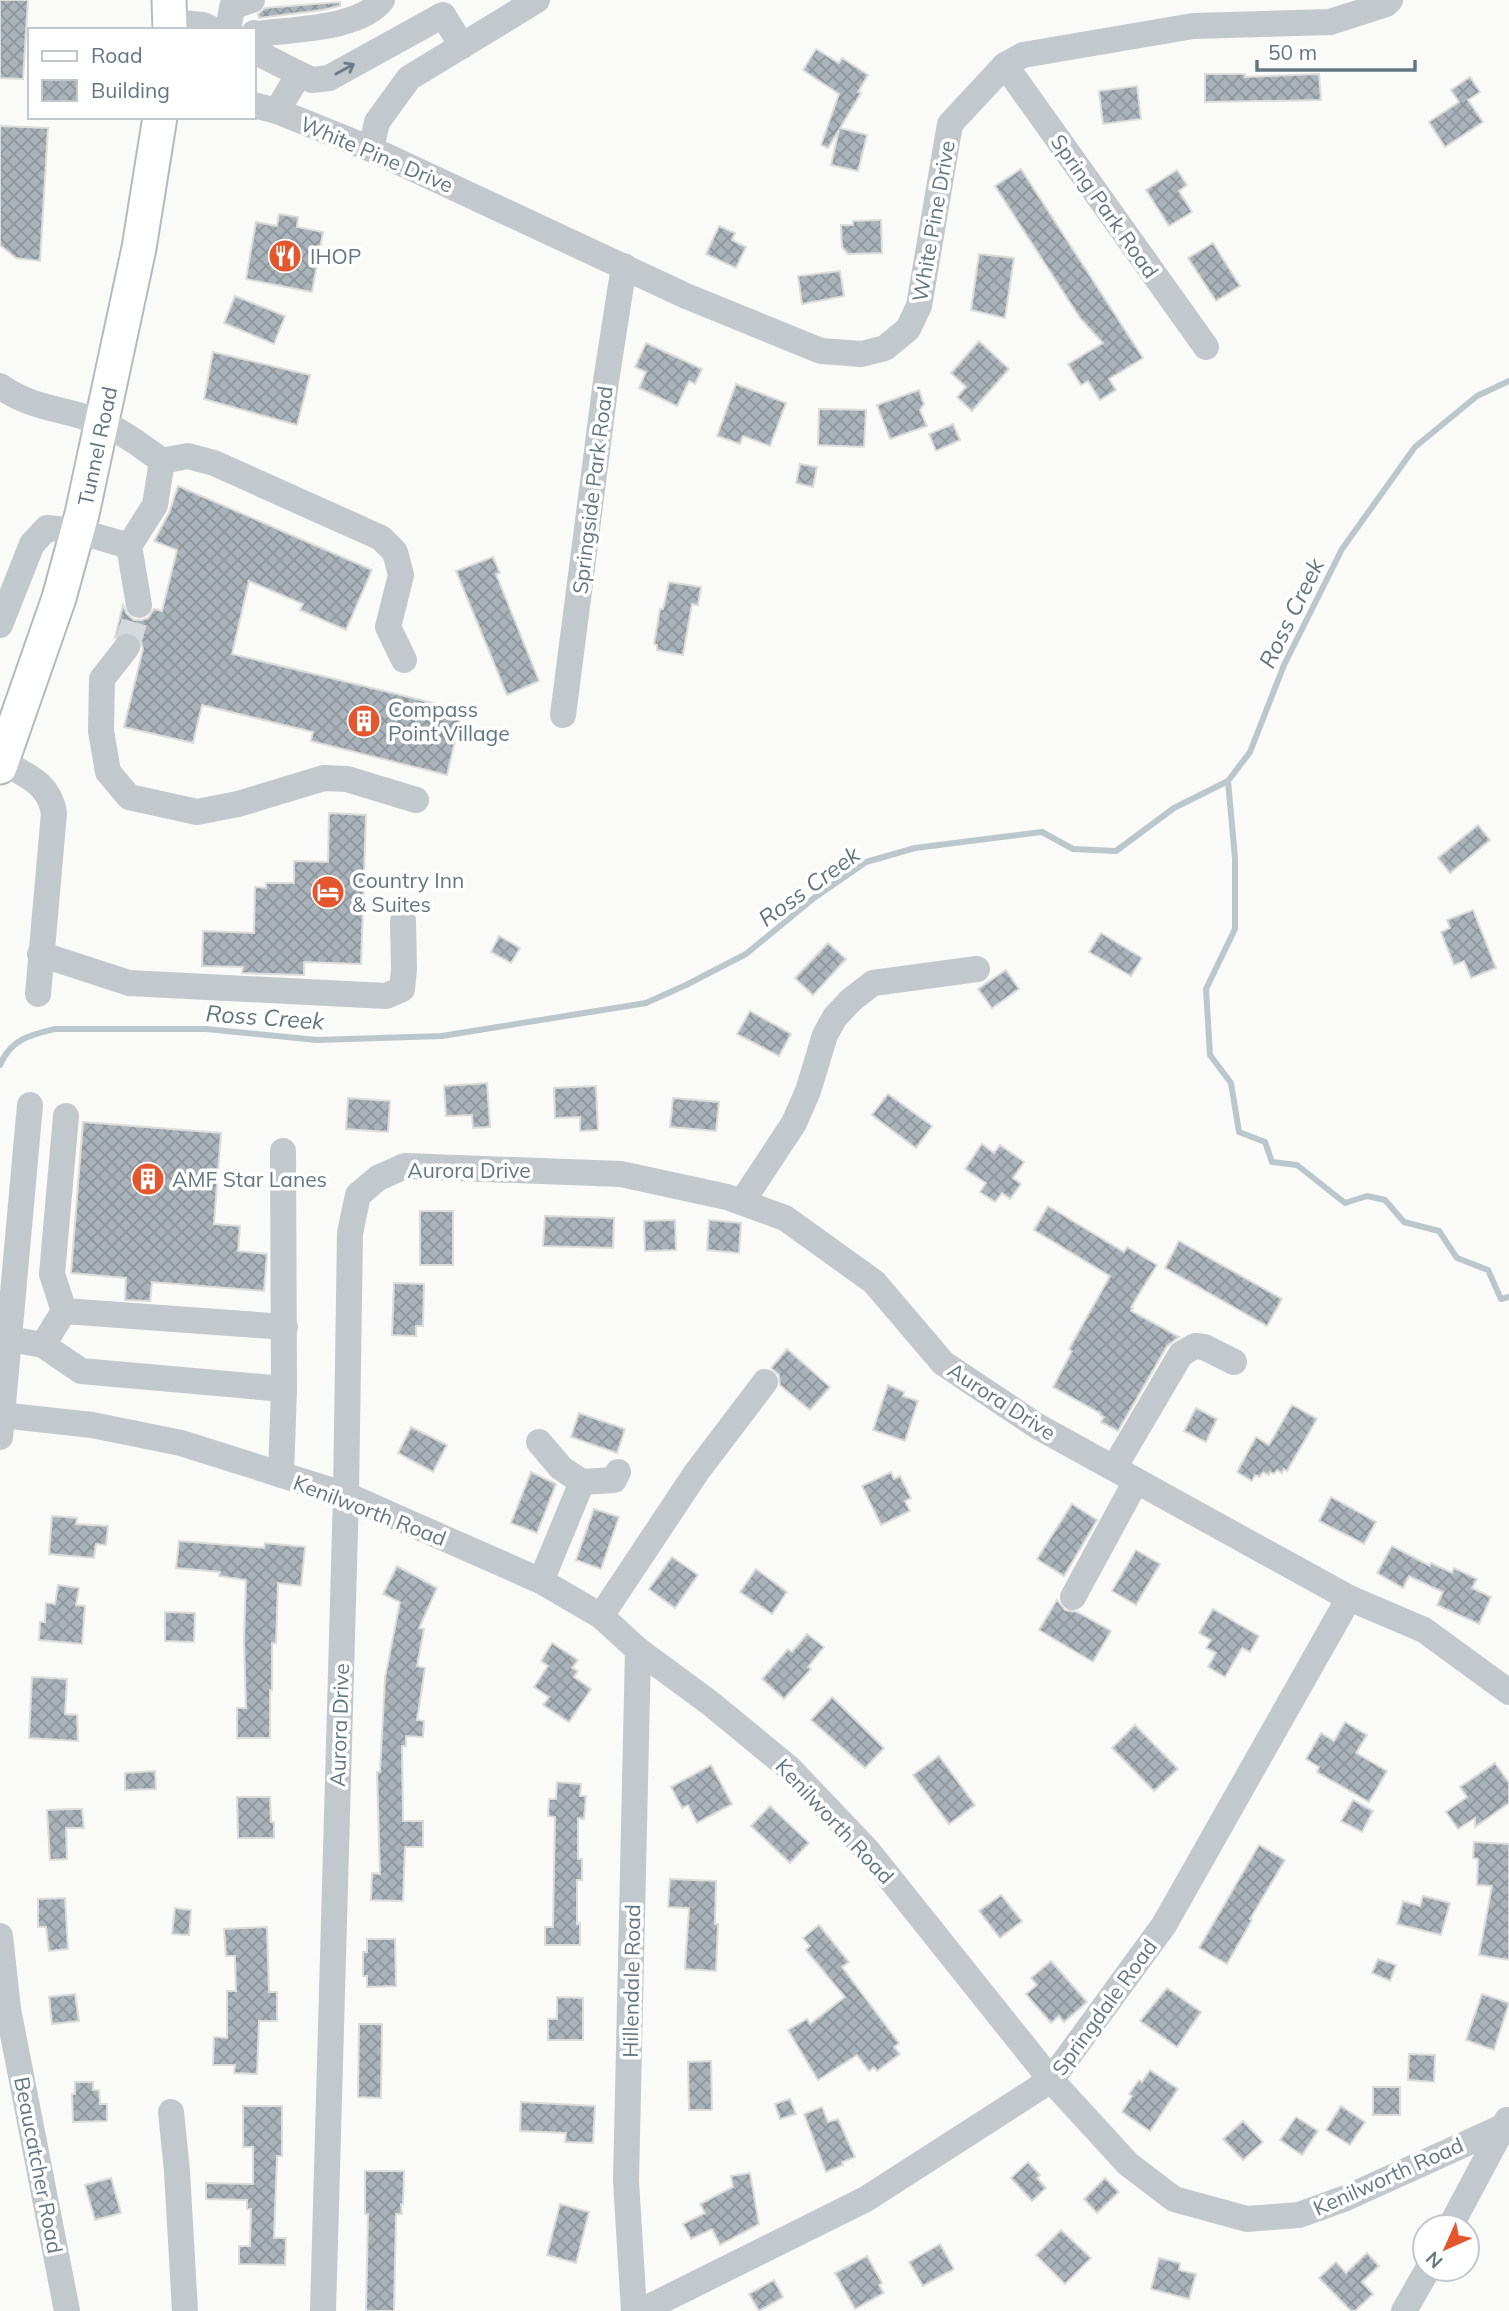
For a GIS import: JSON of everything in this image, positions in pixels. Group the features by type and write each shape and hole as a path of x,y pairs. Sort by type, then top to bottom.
{"main road":[{"name":"Tunnel Road","path":"1,765 59,598 78,531 140,245 160,119"}],"street":[{"path":"233,28 232,7 252,0"},
{"path":"256,34 347,22 377,7 382,0"},
{"path":"371,149 377,122 409,78 537,0"},
{"name":"White Pine Drive","path":"265,108 371,149 686,296 821,351 862,355 885,348 908,329 919,306 950,124 1005,65 1023,55 1193,26 1330,22 1386,4 1390,0"},
{"path":"256,52 312,80 329,78 444,7 462,46"},
{"path":"170,17 221,28"},
{"name":"Spring Park Road","path":"1005,65 1206,347"},
{"path":"265,108 299,74"},
{"name":"Springside Park Road","path":"563,715 624,266"},
{"path":"0,386 25,402 101,423 133,439 162,461 188,456 214,463 381,538 395,552 401,575 388,627 404,660"},
{"path":"139,605 129,546 155,505 162,461"},
{"path":"0,625 32,544 47,528 78,531 129,546"},
{"path":"127,647 102,679 101,731 108,772 129,797 197,813 238,804 324,778 347,779 416,800"},
{"path":"1,765 32,779 52,798 54,813 38,994"},
{"path":"40,954 129,983 386,996 402,989 404,921"},
{"path":"742,1202 794,1123 808,1091 825,1035 835,1017 851,1000 873,983 978,969"},
{"path":"1,1422 30,1105"},
{"path":"43,1345 64,1311 52,1274 66,1116"},
{"path":"281,1475 285,1327 282,1151"},
{"name":"Aurora Drive","path":"323,2311 346,1496 350,1233 358,1195 378,1178 405,1167 621,1174 742,1202 785,1218 874,1282 943,1363 1037,1426 1349,1598 1424,1630 1509,1692"},
{"path":"64,1311 285,1327"},
{"path":"9,1339 43,1345 81,1371 284,1389"},
{"path":"1073,1597 1181,1354 1195,1346 1204,1347 1234,1362"},
{"path":"601,1616 696,1473 765,1382"},
{"name":"Kenilworth Road","path":"1,1422 92,1425 181,1443 346,1496 541,1581 601,1616 638,1650 709,1703 798,1777 868,1851 1051,2080 1128,2164 1174,2199 1247,2219 1299,2215 1346,2198 1508,2124"},
{"path":"539,1442 561,1468 582,1482 614,1480 618,1472"},
{"path":"541,1581 582,1482"},
{"name":"Springdale Road","path":"641,2311 866,2199 1051,2080 1164,1925 1349,1598"},
{"name":"Hillendale Road","path":"634,2311 626,2181 638,1650"},
{"name":"Beaucatcher Road","path":"0,1936 8,2009 67,2311"},
{"path":"171,2112 185,2311"},
{"path":"1458,2213 1508,2124"},
{"path":"1404,2311 1420,2283"}],"building":[{"path":"0,0 28,0 23,79 0,78"},
{"path":"340,2 340,6 322,10 259,18 258,14 265,8"},
{"path":"816,49 839,63 842,58 868,75 858,92 861,93 840,128 867,135 858,171 831,165 839,130 828,148 821,145 839,94 803,70"},
{"path":"1205,74 1245,74 1245,77 1319,74 1321,100 1205,102"},
{"path":"1470,77 1480,92 1468,100 1483,122 1445,147 1429,122 1459,102 1451,90"},
{"path":"1137,86 1141,119 1103,124 1099,91"},
{"path":"0,126 48,128 40,261 16,258 0,245"},
{"path":"1021,169 1143,358 1109,379 1116,390 1100,400 1088,381 1081,385 1068,364 1103,343 1080,318 995,186"},
{"path":"1177,170 1187,185 1179,191 1192,212 1169,226 1146,190"},
{"name":"IHOP","path":"279,214 298,217 297,227 323,232 312,292 246,279 256,222 277,226"},
{"path":"881,220 882,253 848,254 842,247 841,225 853,225 853,221"},
{"path":"719,226 735,233 732,240 746,247 736,268 706,254"},
{"path":"1213,243 1240,286 1216,301 1188,258"},
{"path":"979,254 1014,258 1005,318 971,310"},
{"path":"840,271 844,296 802,304 798,276"},
{"path":"235,296 285,316 274,344 224,323"},
{"path":"979,341 1009,369 972,411 957,397 966,387 951,373"},
{"path":"646,343 702,369 695,384 689,381 677,406 639,388 646,372 635,367"},
{"path":"213,352 310,375 297,425 204,399"},
{"path":"736,384 786,403 770,446 743,436 740,444 717,436"},
{"path":"919,390 924,404 920,410 927,426 890,439 877,405"},
{"path":"819,409 866,410 864,447 818,445"},
{"path":"953,424 960,440 936,451 929,434"},
{"path":"800,464 817,467 813,487 796,483"},
{"path":"178,486 372,570 346,630 300,610 303,604 249,581 232,654 462,710 447,775 311,741 313,732 202,705 193,743 124,727 143,649 141,640 129,631 115,637 123,605 134,620 148,618 154,609 162,611 177,550 154,541 169,513"},
{"path":"493,557 500,573 496,574 539,681 507,695 456,571"},
{"path":"669,582 701,587 698,605 692,604 683,655 657,650 657,645 654,644 660,609 663,609"},
{"name":"Country Inn & Suites","path":"329,813 366,815 361,964 304,962 304,975 242,973 243,967 202,966 203,931 254,933 255,887 266,888 266,883 294,883 294,861 328,862"},
{"path":"1478,825 1490,840 1450,873 1438,858"},
{"path":"1473,910 1496,968 1471,978 1464,961 1454,965 1441,932 1450,928 1447,920"},
{"path":"1101,933 1142,958 1131,976 1089,952"},
{"path":"499,936 520,948 511,963 491,952"},
{"path":"828,943 846,959 813,995 795,978"},
{"path":"1006,970 1019,989 992,1008 978,989"},
{"path":"750,1011 791,1034 779,1056 737,1034"},
{"path":"487,1083 490,1127 473,1128 472,1115 446,1116 444,1086"},
{"path":"596,1086 598,1130 580,1131 580,1117 555,1118 554,1088"},
{"path":"888,1094 932,1126 916,1148 872,1115"},
{"path":"348,1098 390,1101 388,1132 346,1129"},
{"path":"673,1098 719,1102 716,1131 670,1127"},
{"name":"AMF Star Lanes","path":"83,1122 221,1133 214,1224 240,1226 238,1251 267,1254 264,1291 152,1282 150,1301 125,1300 126,1278 71,1273"},
{"path":"982,1144 994,1153 1000,1145 1024,1162 1013,1178 1021,1184 1010,1199 1002,1193 995,1202 980,1192 986,1183 965,1169"},
{"path":"1048,1206 1124,1252 1127,1247 1157,1265 1131,1311 1179,1337 1167,1346 1118,1431 1101,1422 1104,1417 1100,1413 1053,1387 1072,1351 1069,1349 1110,1276 1034,1230"},
{"path":"420,1211 453,1211 453,1265 420,1265"},
{"path":"545,1216 614,1218 613,1248 543,1246"},
{"path":"675,1220 676,1250 645,1251 644,1221"},
{"path":"709,1220 741,1223 739,1253 707,1250"},
{"path":"1179,1241 1282,1299 1267,1326 1165,1268"},
{"path":"394,1283 424,1284 423,1326 416,1326 416,1336 392,1335"},
{"path":"787,1349 830,1387 810,1410 780,1385 779,1375 771,1368"},
{"path":"888,1385 904,1392 903,1396 918,1401 905,1441 873,1430"},
{"path":"1292,1405 1317,1419 1287,1471 1284,1469 1282,1473 1277,1470 1269,1475 1263,1472 1260,1477 1255,1475 1252,1481 1237,1472 1256,1437 1269,1445"},
{"path":"1196,1408 1217,1419 1206,1442 1184,1431"},
{"path":"579,1413 625,1429 617,1453 571,1437"},
{"path":"411,1427 447,1445 433,1472 398,1453"},
{"path":"531,1472 556,1484 537,1533 511,1523"},
{"path":"891,1472 894,1479 900,1476 911,1498 905,1501 910,1511 881,1525 862,1486"},
{"path":"1331,1497 1376,1522 1364,1544 1319,1521"},
{"path":"1072,1504 1097,1520 1064,1576 1037,1559"},
{"path":"594,1509 619,1517 601,1569 576,1560"},
{"path":"52,1516 77,1518 76,1524 108,1526 106,1545 96,1544 94,1558 49,1554"},
{"path":"179,1541 264,1548 265,1543 305,1547 301,1586 278,1583 276,1643 272,1643 270,1738 237,1738 237,1708 246,1708 246,1580 219,1576 220,1572 176,1568"},
{"path":"1392,1546 1430,1566 1431,1563 1452,1573 1454,1568 1477,1579 1472,1588 1491,1597 1479,1624 1437,1605 1443,1592 1409,1576 1403,1588 1377,1573"},
{"path":"1136,1550 1160,1564 1136,1605 1112,1591"},
{"path":"672,1557 698,1575 675,1608 649,1589"},
{"path":"397,1566 437,1588 419,1628 424,1629 417,1666 425,1668 417,1720 424,1721 423,1737 406,1736 406,1746 402,1746 403,1821 423,1821 423,1847 405,1847 403,1901 371,1900 372,1873 380,1874 377,1772 380,1772 385,1678 400,1602 383,1594"},
{"path":"756,1569 787,1592 772,1614 740,1592"},
{"path":"58,1585 79,1588 76,1605 85,1606 82,1644 39,1640 40,1622 45,1622 46,1603 55,1604"},
{"path":"1057,1600 1065,1610 1077,1612 1111,1631 1093,1662 1039,1630"},
{"path":"1213,1609 1259,1636 1250,1652 1242,1648 1225,1677 1208,1667 1216,1653 1206,1648 1211,1640 1199,1633"},
{"path":"165,1612 195,1613 194,1642 165,1641"},
{"path":"807,1634 824,1647 808,1667 811,1669 784,1699 762,1679 788,1649 792,1652"},
{"path":"552,1643 578,1660 572,1668 578,1671 574,1677 591,1689 569,1722 543,1705 549,1697 534,1687 548,1666 541,1661"},
{"path":"32,1677 67,1679 65,1714 77,1715 78,1741 29,1738"},
{"path":"832,1697 884,1748 865,1768 811,1720"},
{"path":"1345,1722 1367,1735 1356,1753 1387,1771 1369,1802 1317,1772 1319,1767 1306,1759 1321,1733 1334,1741"},
{"path":"1135,1725 1178,1769 1154,1791 1112,1748"},
{"path":"939,1756 975,1805 949,1824 913,1775"},
{"path":"1495,1763 1509,1783 1509,1803 1475,1827 1475,1818 1458,1829 1446,1812 1467,1797 1460,1787"},
{"path":"711,1765 732,1804 697,1823 688,1805 682,1808 671,1787"},
{"path":"155,1771 156,1789 125,1790 125,1773"},
{"path":"557,1782 581,1784 580,1796 586,1796 584,1819 578,1818 578,1859 582,1859 582,1880 577,1880 580,1945 545,1945 545,1927 553,1927 555,1817 548,1816 549,1799 556,1799"},
{"path":"237,1797 270,1797 274,1838 238,1838"},
{"path":"1353,1800 1373,1811 1362,1832 1341,1821"},
{"path":"770,1806 809,1843 790,1863 751,1826"},
{"path":"82,1809 84,1828 66,1828 67,1859 50,1860 47,1810"},
{"path":"1474,1842 1509,1844 1509,1960 1479,1955 1492,1886 1477,1885 1478,1859 1473,1858"},
{"path":"1259,1845 1285,1860 1227,1964 1199,1948"},
{"path":"670,1879 716,1881 716,1971 685,1969 689,1908 668,1907"},
{"path":"1001,1895 1022,1921 1000,1938 979,1911"},
{"path":"1423,1896 1450,1903 1441,1935 1397,1924 1403,1901 1420,1906"},
{"path":"65,1898 68,1949 49,1951 46,1927 38,1927 38,1899"},
{"path":"175,1908 191,1910 189,1935 172,1934"},
{"path":"819,1925 849,1962 842,1967 899,2043 894,2047 900,2054 877,2071 874,2067 869,2071 857,2055 818,2080 788,2030 807,2019 810,2024 845,1997 806,1950 810,1946 803,1938"},
{"path":"267,1927 269,1992 277,1992 277,2021 259,2021 257,2074 234,2073 235,2065 213,2065 214,2037 227,2038 227,1991 236,1991 235,1956 226,1956 224,1929"},
{"path":"367,1939 395,1939 396,1986 367,1987 367,1976 363,1976 363,1952 367,1952"},
{"path":"1378,1959 1396,1965 1390,1981 1372,1973"},
{"path":"1051,1961 1087,2002 1064,2022 1059,2016 1051,2023 1026,1994 1037,1985 1031,1978"},
{"path":"1167,1988 1201,2012 1177,2047 1140,2021"},
{"path":"75,1994 79,2021 52,2024 49,1997"},
{"path":"1482,1994 1509,2003 1494,2050 1466,2040"},
{"path":"557,1997 583,1998 583,2040 548,2040 548,2019 557,2019"},
{"path":"359,2024 382,2024 381,2098 358,2097"},
{"path":"1409,2054 1435,2055 1434,2082 1408,2080"},
{"path":"711,2061 712,2110 689,2110 688,2062"},
{"path":"1150,2070 1178,2089 1150,2131 1122,2112 1132,2096 1129,2094"},
{"path":"75,2082 93,2082 93,2090 99,2090 100,2104 107,2104 107,2121 73,2122 72,2094 75,2094"},
{"path":"1373,2087 1400,2087 1400,2115 1373,2115"},
{"path":"790,2099 796,2114 780,2119 775,2104"},
{"path":"521,2102 595,2106 593,2143 565,2142 566,2133 520,2131"},
{"path":"243,2106 282,2106 282,2156 277,2156 274,2238 286,2238 285,2265 239,2264 239,2246 250,2246 251,2209 247,2209 247,2200 206,2199 206,2183 253,2184 253,2147 243,2147"},
{"path":"1341,2106 1365,2122 1350,2145 1326,2130"},
{"path":"822,2107 828,2122 838,2119 855,2157 826,2172 804,2114"},
{"path":"1296,2117 1318,2131 1302,2155 1280,2140"},
{"path":"1243,2121 1263,2142 1243,2160 1223,2139"},
{"path":"1028,2162 1040,2175 1037,2178 1046,2188 1032,2201 1011,2178"},
{"path":"365,2171 404,2171 402,2214 396,2214 394,2311 366,2311 368,2214 365,2214"},
{"path":"750,2173 759,2224 720,2245 712,2229 691,2239 683,2224 705,2213 700,2204 733,2187 731,2176"},
{"path":"111,2178 121,2213 95,2220 85,2185"},
{"path":"1105,2178 1119,2192 1097,2213 1084,2199"},
{"path":"560,2204 589,2212 576,2263 547,2255"},
{"path":"1061,2230 1091,2258 1065,2284 1036,2255"},
{"path":"940,2244 954,2269 923,2286 909,2262"},
{"path":"1367,2253 1379,2266 1362,2282 1373,2294 1355,2311 1351,2311 1319,2278 1336,2262 1346,2273"},
{"path":"867,2256 882,2283 879,2285 884,2293 855,2309 835,2273"},
{"path":"1159,2258 1180,2263 1179,2270 1196,2274 1189,2299 1151,2289"},
{"path":"774,2280 783,2297 759,2311 749,2294"}],"waterway":[{"name":"Ross Creek","path":"0,1065 10,1049 22,1040 55,1029 206,1029 317,1040 442,1036 646,1003 746,954 814,898 866,862 915,848 1042,832 1073,849 1116,851 1174,808 1228,781 1250,752 1284,665 1342,549 1415,447 1477,396 1509,381"},
{"path":"1228,781 1235,858 1235,929 1206,989 1210,1055 1231,1083 1239,1132 1265,1142 1272,1162 1297,1165 1345,1203 1367,1196 1385,1200 1404,1222 1439,1231 1457,1258 1488,1270 1501,1299 1509,1297"}],"tunnel":[{"path":"127,647 139,605"}],"place":[{"name":"IHOP","path":"285,256"},
{"name":"Compass Point Village","path":"364,721"},
{"name":"Country Inn & Suites","path":"328,892"},
{"name":"AMF Star Lanes","path":"148,1179"}]}
